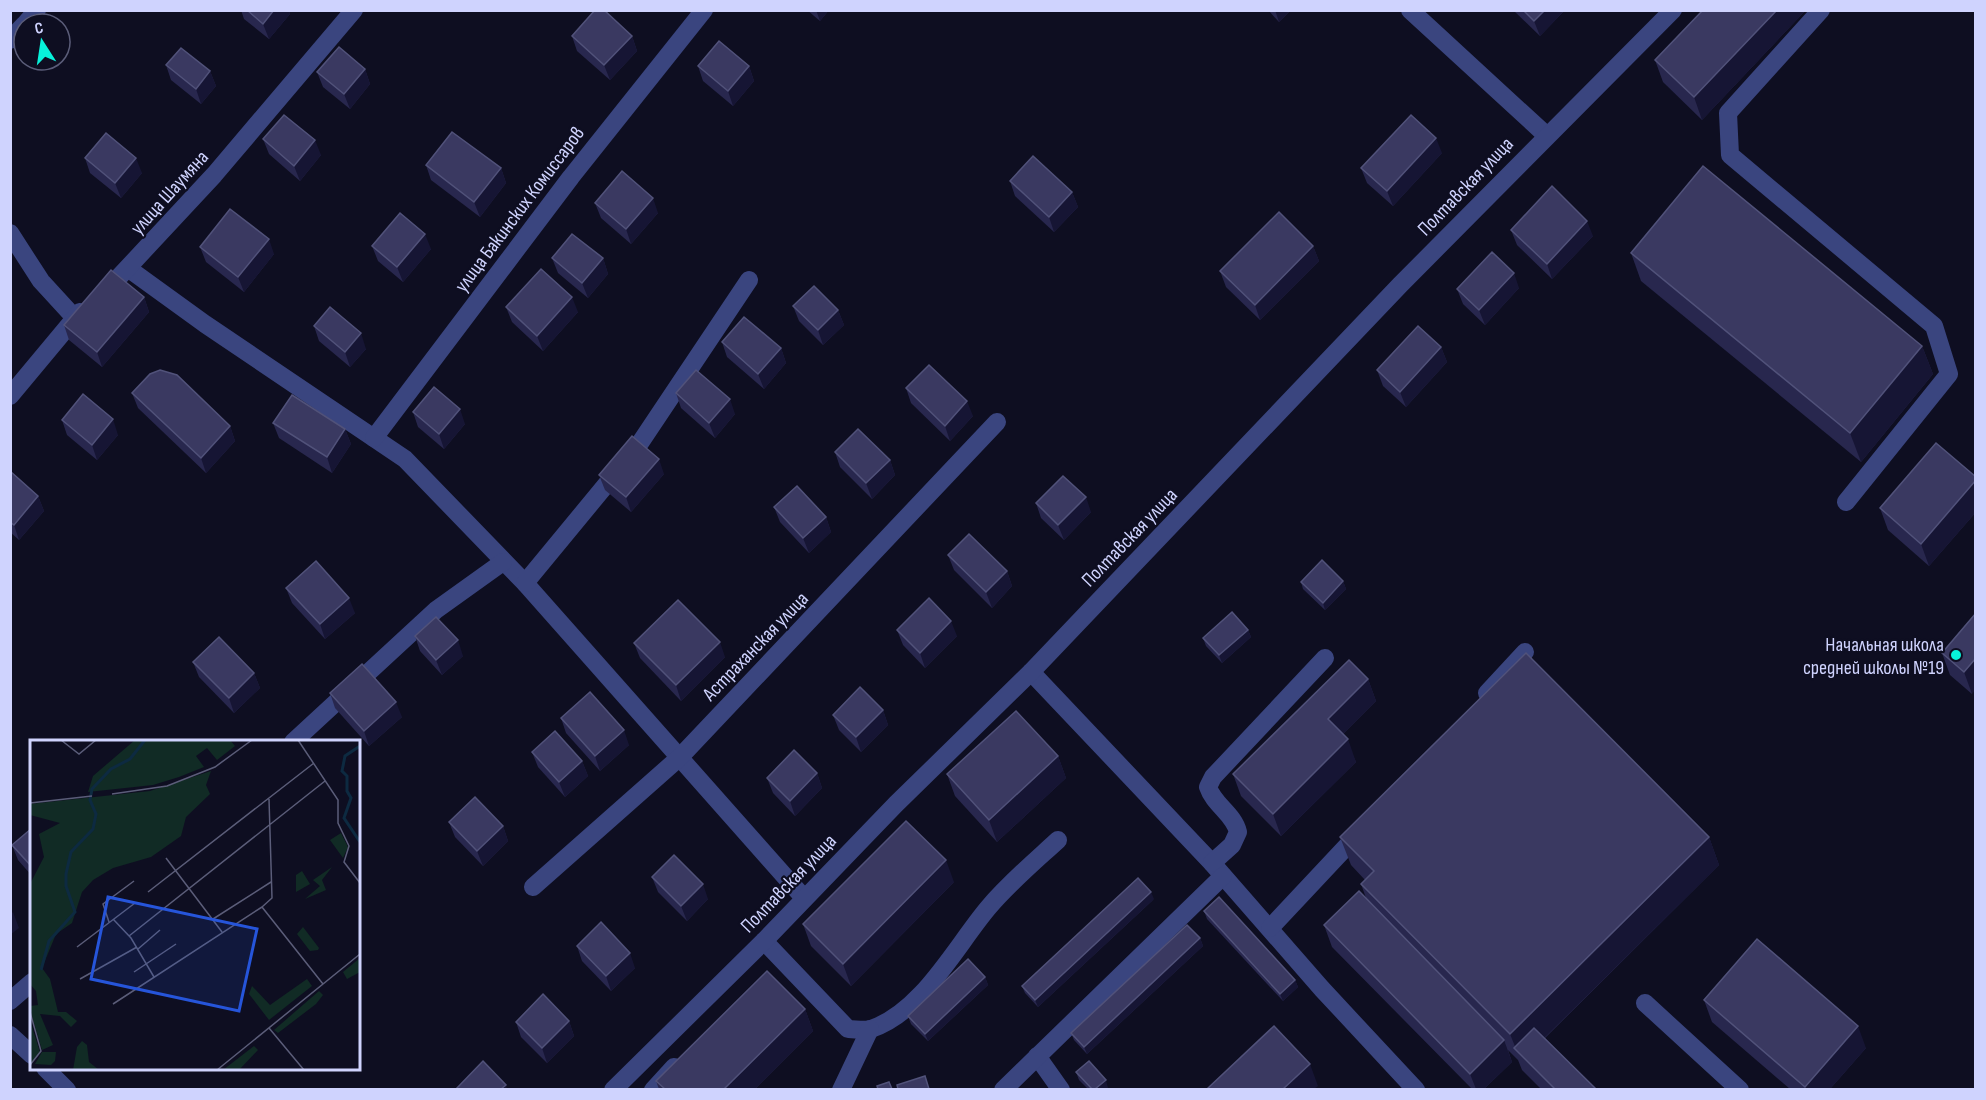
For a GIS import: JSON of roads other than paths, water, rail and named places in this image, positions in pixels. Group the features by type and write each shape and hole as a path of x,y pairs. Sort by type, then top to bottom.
{"street":[{"name":"улица Шаумяна","path":"105,287 129,269 214,175 354,10"},
{"name":"улица Бакинских Комиссаров","path":"374,438 571,177 704,10"},
{"path":"1410,10 1546,135"},
{"name":"Полтавская улица","path":"613,1089 764,941 804,898 1031,672 1400,285 1546,135 1673,10"},
{"path":"1821,10 1728,114 1730,155 1934,326 1949,374 1846,502"},
{"path":"10,233 41,281 74,317"},
{"path":"129,269 205,324 405,459 525,583 804,898"},
{"path":"525,583 638,446 749,280"},
{"path":"10,396 89,301"},
{"name":"Астраханская улица","path":"533,887 680,757 997,422"},
{"path":"294,740 436,610 503,562"},
{"path":"1476,705 1525,652"},
{"path":"1003,1089 1217,870 1238,832 1236,825 1212,799 1208,787 1213,777 1325,658"},
{"path":"1031,672 1270,927 1397,1071 1416,1089"},
{"path":"1270,927 1372,819"},
{"path":"764,941 783,958 848,1029 870,1029 892,1018 926,989 961,948 988,908 1058,840"},
{"path":"767,975 783,958"},
{"path":"10,1001 30,984"},
{"path":"1645,1003 1740,1089"},
{"path":"841,1089 870,1029"},
{"path":"10,1035 30,1053"},
{"path":"1037,1056 1061,1089"},
{"path":"653,1089 674,1067"},
{"path":"47,1070 67,1089"},
{"path":"1394,1089 1397,1071"}],"place":[{"name":"Начальная школа средней школы №19","path":"1956,655"}]}
